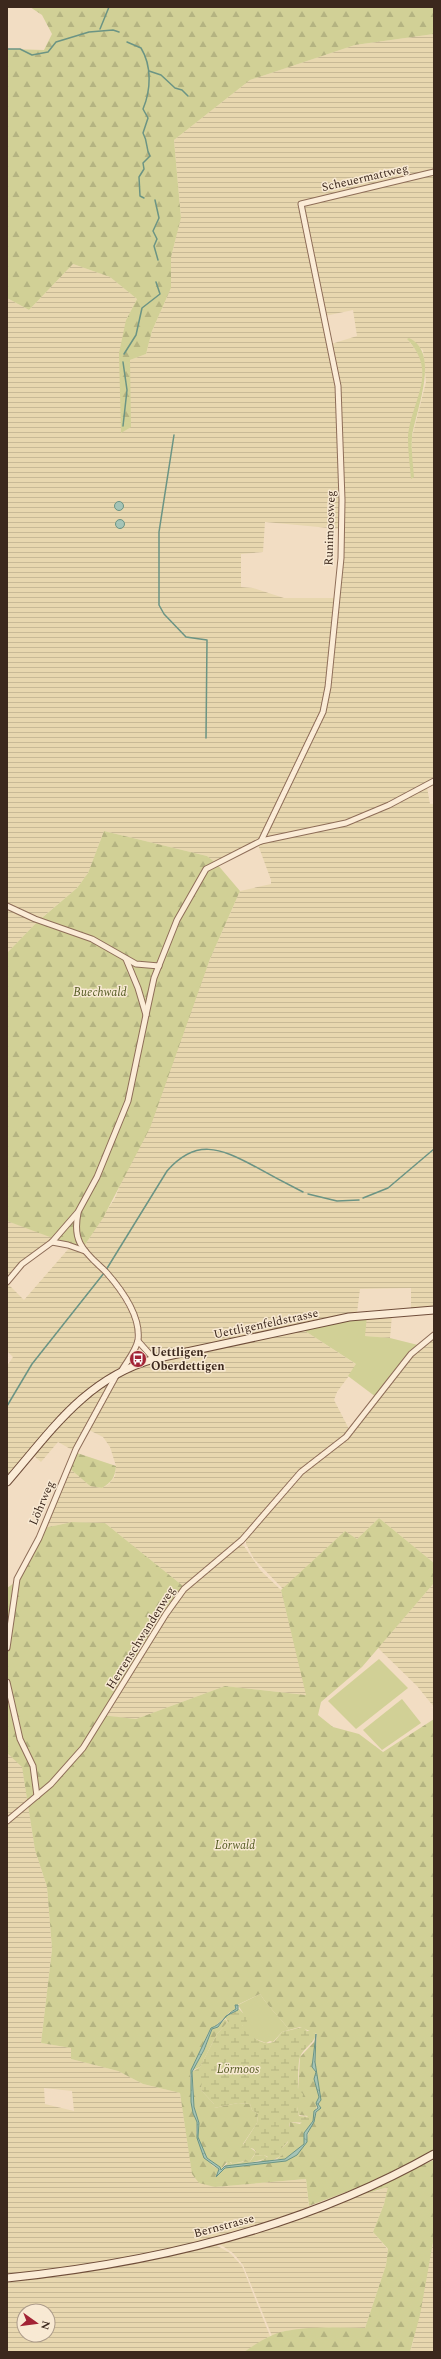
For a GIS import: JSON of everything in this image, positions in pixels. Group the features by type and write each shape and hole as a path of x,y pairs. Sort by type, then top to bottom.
{"main road":[{"name":"Uettligenfeldstrasse","path":"7,1482 75,1405 92,1389 120,1371 154,1359 349,1317 434,1310"},
{"name":"Bernstrasse","path":"7,2278 123,2262 253,2230 363,2189 434,2154"}],"street":[{"name":"Scheuermattweg","path":"301,204 434,172"},
{"name":"Runimoosweg","path":"261,841 323,712 328,687 341,558 342,492 338,386 301,204"},
{"path":"7,1282 22,1264 52,1242 78,1212 95,1182 128,1101 146,1015 159,966 179,914 203,872 213,864 261,841 346,823 396,802 434,781"},
{"path":"7,906 35,919 92,939 126,959 143,966 159,966"},
{"path":"126,959 138,988 146,1015"},
{"path":"78,1212 77,1234 85,1252 120,1290 133,1312 138,1341 154,1359"},
{"path":"52,1242 68,1245 85,1252"},
{"name":"Herrenschwandenweg","path":"7,1820 24,1808 68,1766 94,1731 166,1614 184,1589 242,1540 301,1472 346,1436 411,1354 434,1335"},
{"name":"Löhrweg","path":"7,1648 17,1579 38,1538 76,1449 138,1341"},
{"path":"7,1682 20,1740 33,1766 37,1796"}],"shaded area":[{"path":"434,34 434,782 427,787 430,804 434,804 434,1307 411,1313 411,1288 360,1289 357,1313 154,1355 141,1344 133,1310 84,1246 115,1198 210,959 240,891 271,884 271,880 257,842 214,862 207,856 104,831 88,873 77,888 40,919 7,905 7,298 29,310 73,264 110,277 137,299 126,320 121,432 130,427 130,360 146,354 152,331 171,288 171,257 181,217 174,140 250,80 355,45","holes":["353,310 357,336 331,344 325,316","407,339 423,350 426,382 412,437 412,451 408,438 422,384 423,368 421,357","265,522 340,529 335,598 284,598 253,588 241,587 241,554 263,552"]},
{"path":"7,908 37,922 7,953"},
{"path":"7,1221 54,1237 7,1280"},
{"path":"70,1247 85,1254 114,1285 131,1314 135,1328 134,1344 121,1367 100,1380 74,1403 7,1479 7,1366 13,1357 7,1351 7,1283 24,1300"},
{"path":"392,1315 390,1338 364,1336 367,1316"},
{"path":"302,1329 357,1365 337,1392 334,1400 349,1429 335,1444 300,1471 242,1538 183,1586 105,1523 72,1522 44,1528 69,1468 90,1486 102,1488 109,1484 115,1476 116,1466 110,1447 103,1437 85,1428 74,1451 58,1442 41,1462 34,1456 86,1397 140,1365"},
{"path":"434,1337 434,1563 379,1518 357,1539 345,1531 283,1589 254,1559 246,1544 246,1538 298,1477 354,1430 411,1357"},
{"path":"240,1544 244,1546 261,1571 281,1590 307,1695 225,1686 136,1719 107,1716 158,1630 186,1589"},
{"path":"434,1583 434,1707 417,1686 378,1648"},
{"path":"7,1753 22,1766 35,1850 47,1887 52,1949 41,2043 71,2048 71,2059 118,2071 143,2084 180,2093 192,2171 215,2187 306,2179 309,2208 217,2238 122,2260 7,2276","holes":["44,2088 72,2091 74,2111 45,2104"]},
{"path":"389,2186 373,2232 388,2250 386,2265 365,2328 329,2327 284,2331 272,2336 243,2265 233,2253 218,2243 363,2191 377,2191"},
{"path":"434,2237 434,2352 410,2352 413,2342"},
{"path":"214,2244 230,2253 242,2266 270,2336 244,2352 7,2352 7,2281"}],"green space":[{"path":"30,7 434,7 434,34 355,45 250,80 174,140 181,218 171,257 171,288 152,331 146,354 130,360 131,427 121,433 119,353 126,320 137,299 110,277 73,264 29,310 7,298 7,49 44,50 52,34 42,15"},
{"path":"409,338 418,345 424,356 425,369 424,383 412,437 414,477 411,479 408,439 410,425 421,388 422,376 421,364 417,352 407,339"},
{"name":"Buechwald","path":"104,831 207,856 217,864 240,891 210,959 150,1128 103,1218 82,1249 7,1221 7,953 37,922 77,888 88,873"},
{"path":"367,1316 365,1336 390,1338 418,1345 376,1397 348,1376 356,1364 302,1329"},
{"path":"77,1453 116,1466 114,1476 111,1481 102,1488 90,1486 69,1468"},
{"name":"Lörwald","path":"379,1518 434,1563 434,1583 362,1667 321,1702 318,1715 333,1727 359,1734 383,1752 434,1719 434,2151 362,2186 309,2206 306,2179 215,2187 199,2183 192,2174 180,2093 143,2084 118,2071 71,2059 71,2048 41,2043 52,1949 47,1887 35,1850 22,1767 7,1753 7,1588 17,1581 44,1528 72,1522 105,1523 183,1586 101,1715 136,1719 225,1686 306,1695 281,1590 345,1531 357,1539","holes":["260,1994 289,2030 300,2027 317,2034 315,2062 320,2102 318,2104 320,2106 314,2118 307,2141 287,2160 225,2168 215,2177 219,2169 213,2166 203,2155 203,2151 196,2133 197,2122 193,2113 190,2075 208,2033 230,2012 236,2009 237,2005"]},
{"path":"379,1659 408,1688 356,1729 328,1701"},
{"path":"402,1699 421,1723 382,1750 363,1730"},
{"path":"260,1994 289,2030 282,2032 273,2042 270,2041 266,2043 248,2036 241,2027 244,2024 243,2013 238,2005"},
{"name":"Lörmoos","path":"239,2009 248,2018 246,2024 242,2026 243,2029 252,2037 263,2042 274,2042 282,2032 303,2027 307,2031 312,2031 316,2034 300,2057 299,2063 298,2089 303,2094 302,2102 299,2103 297,2107 299,2116 309,2117 309,2123 290,2122 289,2126 293,2130 290,2139 282,2148 282,2155 276,2159 256,2164 225,2166 229,2161 232,2164 243,2162 246,2159 249,2163 257,2163 268,2157 264,2155 254,2156 256,2152 255,2150 250,2148 241,2148 257,2123 258,2114 252,2110 250,2104 238,2103 214,2108 214,2104 201,2090 202,2078 193,2078 192,2072 200,2067 217,2034 228,2022 225,2017"},
{"path":"225,2019 228,2022 217,2034 200,2067 193,2070 204,2051 212,2029 218,2027"},
{"path":"315,2041 312,2067 316,2072 319,2097 313,2121 304,2133 304,2144 285,2159 277,2159 282,2155 282,2148 288,2142 290,2122 300,2124 308,2116 299,2115 297,2107 300,2057"},
{"path":"201,2077 203,2079 201,2090 214,2104 214,2108 238,2103 250,2104 252,2110 258,2114 257,2123 243,2144 244,2148 249,2147 256,2152 249,2163 245,2161 232,2164 231,2162 226,2163 220,2171 220,2167 207,2158 198,2137 199,2123 194,2107 193,2078"},
{"path":"264,2155 268,2158 249,2163 254,2156"},
{"path":"434,2160 434,2237 420,2315 410,2352 244,2352 279,2332 295,2329 335,2327 365,2328 386,2265 388,2249 373,2232 384,2204 388,2187 364,2194 363,2191"}],"water":[{"path":"117,502 121,502 123,506 121,510 117,510 115,508 115,504"},
{"path":"118,520 122,520 124,524 122,528 118,528 116,526 116,522"},
{"path":"235,2005 238,2005 238,2010 228,2015 236,2009"},
{"path":"224,2019 218,2027 212,2029 204,2050 192,2072 194,2107 199,2123 198,2137 207,2158 220,2167 221,2170 225,2166 285,2159 304,2144 304,2133 313,2121 314,2111 318,2108 316,2103 319,2097 314,2079 316,2072 312,2067 316,2034 315,2062 321,2100 318,2104 321,2108 316,2112 314,2122 307,2134 307,2142 297,2155 286,2161 225,2168 216,2177 219,2169 204,2158 197,2138 197,2122 193,2113 191,2102 191,2070 211,2028 215,2027"}],"waterway":[{"path":"100,29 109,7"},
{"path":"7,49 20,49 32,55 48,52 56,42 89,32 113,30 119,32"},
{"path":"127,42 141,48 145,55 149,70 148,94 143,109 148,118 143,133 150,156 143,163 144,169 139,177 140,196 144,198"},
{"path":"149,71 161,75 175,88 182,90 188,96"},
{"path":"155,200 159,218 153,231 157,239 154,246 158,260"},
{"path":"124,354 136,335 142,308 160,294 156,282"},
{"path":"123,362 127,390 123,426"},
{"path":"174,435 159,532 159,605 164,614 186,637 207,640 206,738"},
{"path":"106,1270 167,1171 188,1154 198,1150 209,1149 230,1155 303,1192"},
{"path":"363,1198 388,1188 434,1149"},
{"path":"308,1194 337,1201 359,1200"},
{"path":"7,1406 32,1364 104,1273"}],"place":[{"name":"Uettligen, Oberdettigen","path":"138,1359"}]}
